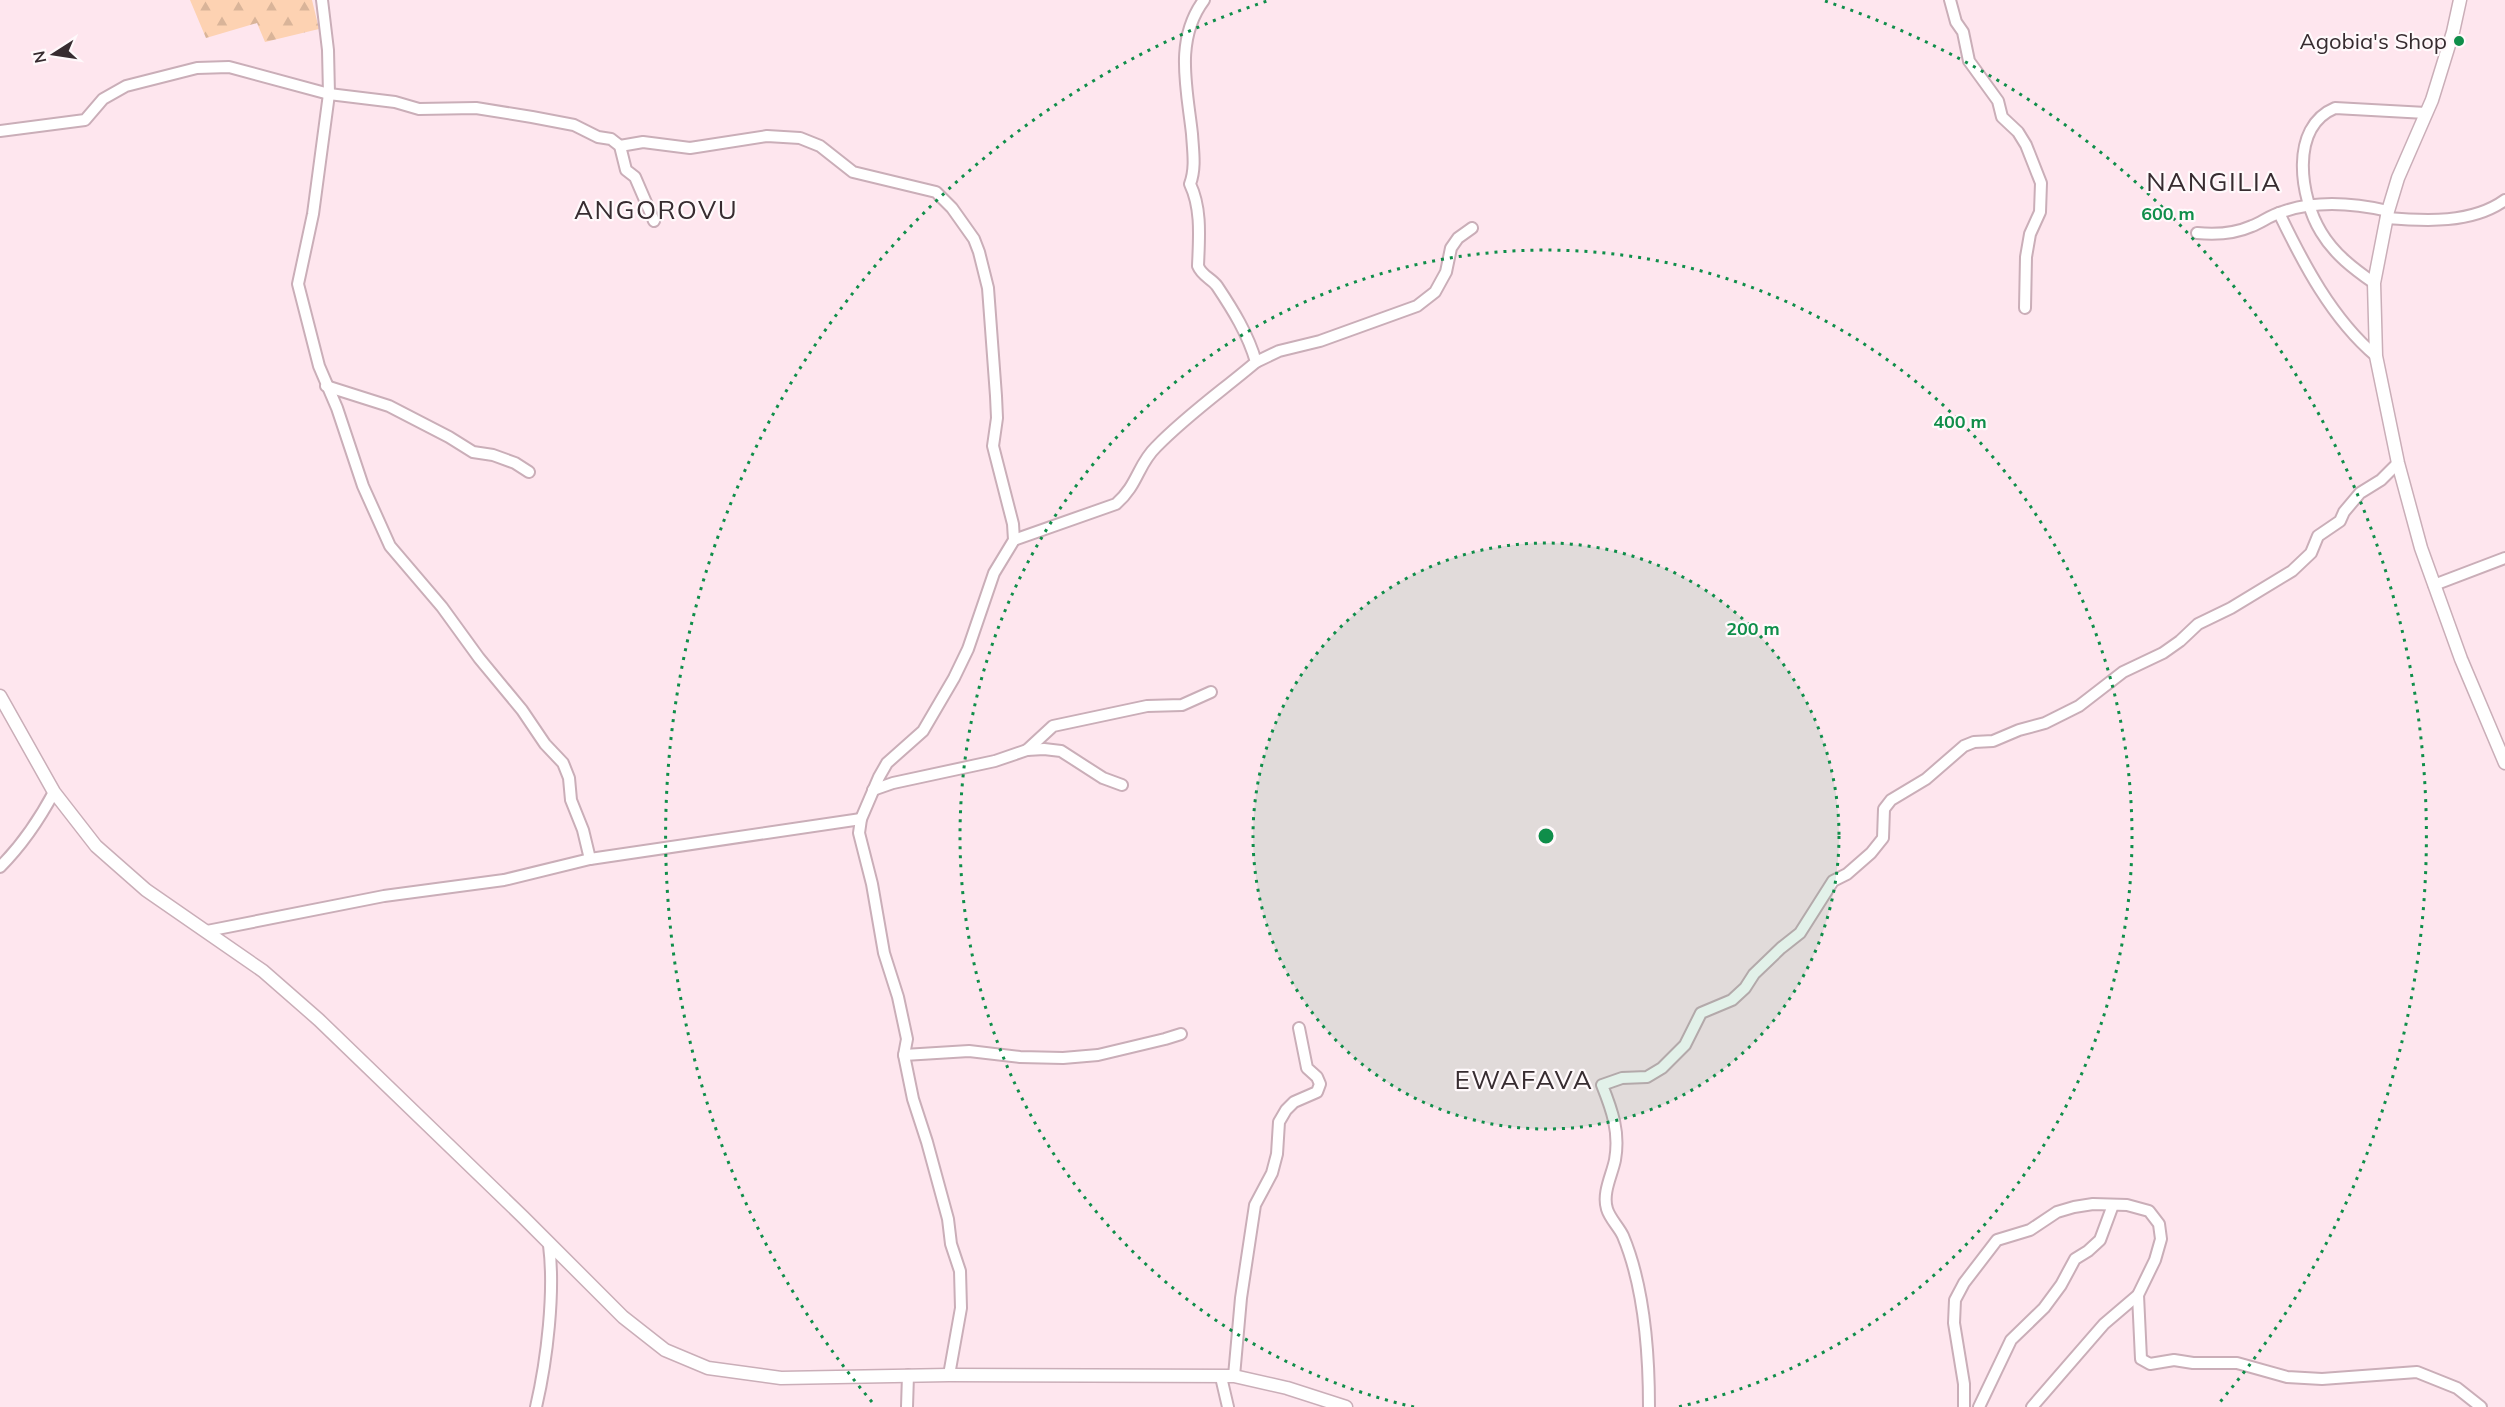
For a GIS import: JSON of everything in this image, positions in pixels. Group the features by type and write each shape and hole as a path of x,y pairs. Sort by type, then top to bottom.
{"street":[{"path":"321,0 328,50 329,94 313,214 298,284 313,348 326,386 337,408 363,486 390,546 442,607 478,658 522,710 545,744 563,763 569,778 571,800 584,830 590,859"},
{"path":"1204,0 1196,10 1187,36 1183,58 1194,148 1194,174 1190,184 1196,197 1199,222 1198,266 1201,273 1217,287 1237,317 1248,337 1256,362"},
{"path":"1950,0 1956,21 1963,32 1969,61 1998,101 2002,117 2018,132 2026,145 2041,183 2040,212 2030,234 2026,257 2025,308"},
{"path":"2460,0 2453,32 2426,113 2398,178 2387,214 2374,283 2376,356 2398,464 2421,548 2461,659 2505,763"},
{"path":"0,130 85,120 103,99 126,86 197,68 228,67 329,94 395,102 419,109 477,108 574,125 598,138 611,139 620,146 626,170 635,177 654,221"},
{"path":"2374,283 2345,261 2320,231 2308,204 2304,147 2317,124 2330,110 2340,108 2426,113"},
{"path":"620,146 643,142 690,148 766,136 800,138 820,146 853,172 936,192 946,200 974,239 988,288 997,418 993,446 1013,524 1014,540 994,573 968,649 930,722 887,763 861,819 860,832 884,953 898,997 907,1039 904,1055 913,1099 938,1181 948,1219 951,1244 960,1271 961,1308 949,1374"},
{"path":"2197,233 2229,233 2308,204 2356,205 2387,214 2442,220 2478,212 2505,200"},
{"path":"2279,213 2293,242 2331,304 2359,340 2376,356"},
{"path":"1014,540 1116,504 1128,493 1155,447 1213,395 1256,362 1279,351 1320,341 1417,306 1435,292 1444,277 1451,248 1458,238 1472,228"},
{"path":"326,386 390,406 473,452 515,462 529,472"},
{"path":"1649,1407 1647,1353 1634,1271 1623,1235 1606,1208 1615,1158 1615,1119 1602,1084 1622,1078 1647,1077 1662,1068 1685,1045 1701,1013 1726,1004 1746,988 1754,974 1800,933 1833,881 1847,874 1876,847 1884,833 1884,809 1891,800 1926,779 1964,746 1974,742 1994,741 2019,730 2045,723 2079,706 2123,672 2172,647 2198,624 2231,608 2292,571 2312,553 2318,536 2340,521 2360,493 2381,480 2398,464"},
{"path":"2434,585 2505,558"},
{"path":"1027,750 1053,726 1148,706 1182,705 1211,692"},
{"path":"0,696 54,792 96,846 146,890 263,971 319,1020 623,1317 665,1350 708,1368 781,1378 949,1374 1234,1376 1287,1388 1346,1407"},
{"path":"873,790 893,783 995,761 1027,750 1056,749 1103,778 1122,785"},
{"path":"0,867 35,826 54,792"},
{"path":"207,931 384,896 504,880 590,859 861,819"},
{"path":"1234,1376 1241,1298 1255,1205 1272,1173 1279,1122 1294,1102 1317,1092 1320,1084 1317,1077 1307,1068 1299,1028"},
{"path":"904,1055 969,1051 1020,1057 1063,1058 1098,1055 1181,1034"},
{"path":"1964,1407 1964,1384 1954,1323 1955,1300 1964,1282 1997,1240 2030,1230 2057,1212 2093,1204 2127,1204 2149,1211 2159,1224 2161,1239 2156,1260 2138,1295 2104,1324 2032,1407"},
{"path":"1979,1407 2011,1340 2044,1308 2061,1285 2075,1258 2088,1251 2100,1240 2113,1204"},
{"path":"537,1407 553,1275 549,1245"},
{"path":"2138,1295 2141,1359 2150,1364 2174,1360 2193,1363 2237,1363 2287,1377 2322,1379 2417,1372 2457,1388 2481,1407"},
{"path":"908,1375 908,1407"},
{"path":"1221,1377 1228,1407"}],"green space":[{"path":"190,0 312,0 319,29 265,42 257,23 206,38"}],"place":[{"name":"Agobia's Shop","path":"2459,41"}],"district":[{"name":"NANGILIA","path":"2214,182"},
{"name":"ANGOROVU","path":"656,210"},
{"name":"EWAFAVA","path":"1524,1080"}]}
